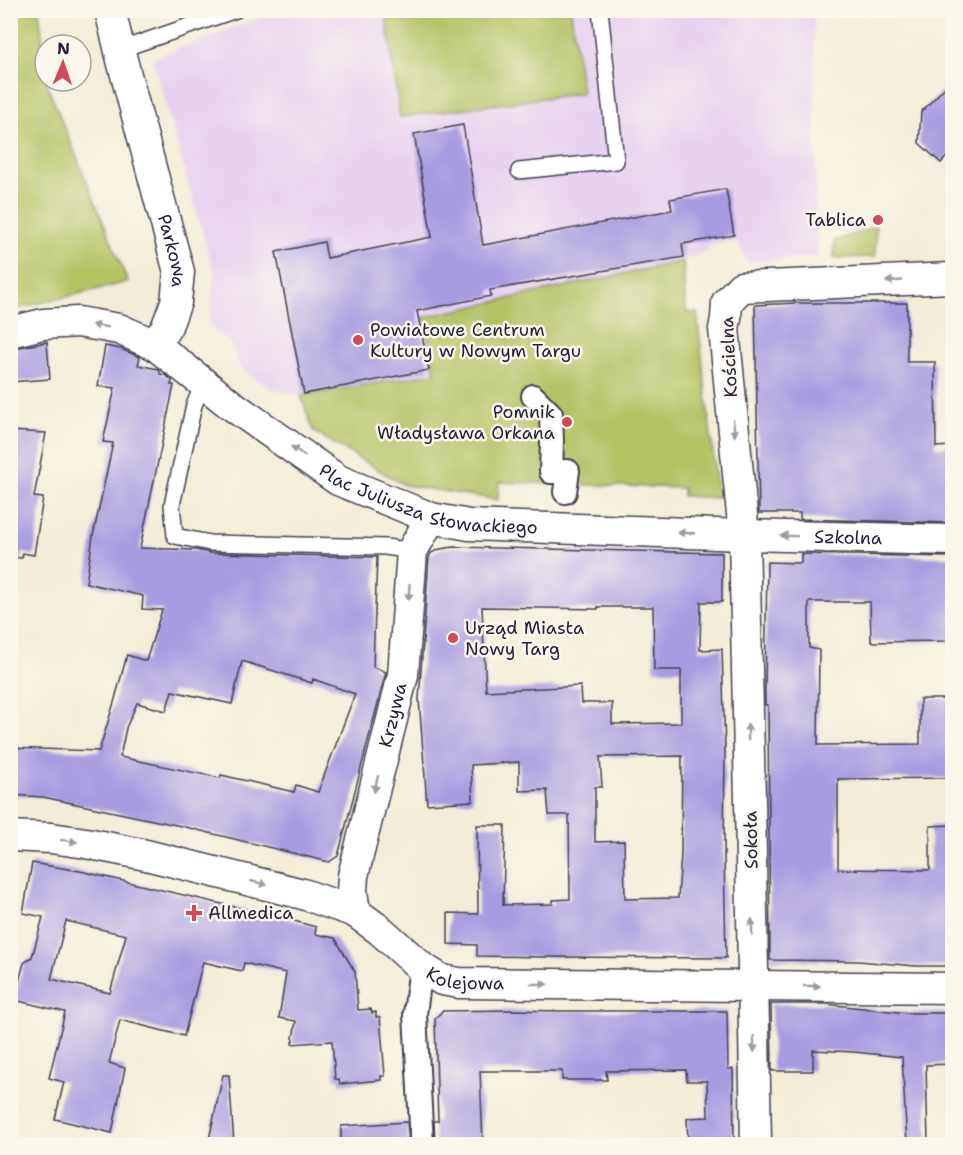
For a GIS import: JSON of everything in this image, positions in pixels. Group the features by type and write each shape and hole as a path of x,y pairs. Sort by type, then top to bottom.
{"street":[{"name":"Parkowa","path":"110,10 178,272 176,302 167,326 155,345"},
{"name":"Kościelna","path":"744,535 724,329 727,302 741,287 952,278"},
{"path":"10,332 43,324 78,322 119,328 155,345"},
{"name":"Plac Juliusza Słowackiego","path":"155,345 230,404 338,480 431,518 469,525 744,535"},
{"path":"533,396 550,414 551,472 568,471 565,492"},
{"name":"Krzywa","path":"355,912 352,891 353,876 403,675 412,550 431,518"},
{"name":"Szkolna","path":"744,535 952,540"},
{"name":"Sokoła","path":"744,535 756,1144"},
{"name":"Kolejowa","path":"10,836 86,843 146,855 303,894 355,912 381,931 421,967 442,980 459,983 952,988"},
{"path":"421,967 416,1014 422,1144"}],"lane":[{"path":"119,50 236,10"},
{"path":"519,171 616,161 600,10"},
{"path":"204,382 194,405 172,505 175,536 210,543 386,547 412,550"}],"shaded area":[{"path":"278,11 814,11 818,257 747,262 737,241 707,245 709,249 683,261 425,317 435,373 301,396 274,390 241,370 231,345 209,325 214,272 152,58"}],"green space":[{"path":"10,11 39,11 42,33 33,33 33,93 50,93 128,282 11,310"},
{"path":"402,11 571,11 582,93 400,117 386,13"},
{"path":"876,226 875,257 834,258 834,241"},
{"path":"683,261 686,312 697,313 718,498 683,496 683,488 499,482 498,500 404,485 313,431 301,396 435,373 424,317"}],"building":[{"path":"952,80 952,151 941,163 919,143 921,112"},
{"path":"463,125 483,245 672,210 670,199 726,189 734,235 682,244 684,257 490,290 491,296 417,311 429,370 304,394 276,252 324,242 327,258 432,237 414,134"},
{"path":"907,303 907,362 935,362 936,447 952,446 952,523 800,519 800,513 759,513 755,305"},
{"path":"47,342 50,379 10,382 10,349"},
{"path":"105,346 121,349 140,357 138,365 158,369 160,374 172,380 171,385 174,385 140,548 196,550 210,553 377,557 373,667 386,672 338,856 329,862 181,826 43,797 10,795 10,748 99,751 127,655 146,661 162,610 142,609 143,596 86,583 93,536 113,443 103,442 115,388 98,386","holes":["242,661 312,683 313,679 355,694 318,792 296,785 294,792 221,775 220,778 120,757 126,728 137,703 166,711 172,691 232,704"]},
{"path":"10,431 46,433 34,497 43,498 34,555 23,553 22,558 10,557"},
{"path":"454,547 722,553 722,602 701,602 700,650 722,649 726,958 477,956 477,945 448,944 448,913 478,914 477,825 505,825 503,905 553,904 553,900 570,899 569,815 549,815 547,790 519,791 519,762 471,765 473,801 427,804 419,699 429,558 431,553","holes":["482,607 598,609 598,607 653,607 654,670 681,670 681,723 612,724 612,703 581,703 580,686 486,691","682,756 678,898 625,899 624,841 595,842 595,787 602,787 600,757"]},
{"path":"801,554 952,557 952,641 871,642 870,602 809,602 809,648 819,650 818,745 920,744 920,699 952,699 952,778 838,779 838,869 930,870 930,826 952,825 952,966 916,966 858,961 770,960 768,705 765,705 767,562 801,563"},
{"path":"32,863 80,871 316,927 315,934 335,938 355,972 358,1010 371,1009 372,1013 376,1012 376,1017 380,1017 385,1076 381,1076 381,1080 340,1084 339,1079 335,1079 332,1041 292,1044 296,1021 279,1018 286,973 244,963 242,971 203,962 184,1036 120,1020 109,1063 125,1068 112,1133 55,1119 64,1082 49,1078 65,1012 14,1000 24,963 32,957 43,917 23,913","holes":["66,921 126,935 110,993 51,979"]},
{"path":"771,1004 826,1004 908,1013 952,1013 952,1064 926,1065 928,1144 907,1144 902,1057 813,1050 813,1071 772,1071"},
{"path":"442,1011 727,1011 728,1069 733,1069 734,1144 688,1144 687,1118 708,1117 707,1081 687,1081 686,1070 606,1071 607,1080 562,1080 562,1071 480,1071 483,1144 435,1144 434,1121 438,1121 435,1019"},
{"path":"223,1075 229,1075 234,1144 208,1144"},
{"path":"407,1122 409,1144 341,1144 341,1126"}],"place":[{"name":"Tablica","path":"878,220"},
{"name":"Powiatowe Centrum Kultury w Nowym Targu","path":"358,340"},
{"name":"Pomnik Władysława Orkana","path":"567,422"},
{"name":"Urząd Miasta Nowy Targ","path":"453,638"},
{"name":"Allmedica","path":"194,913"}]}
